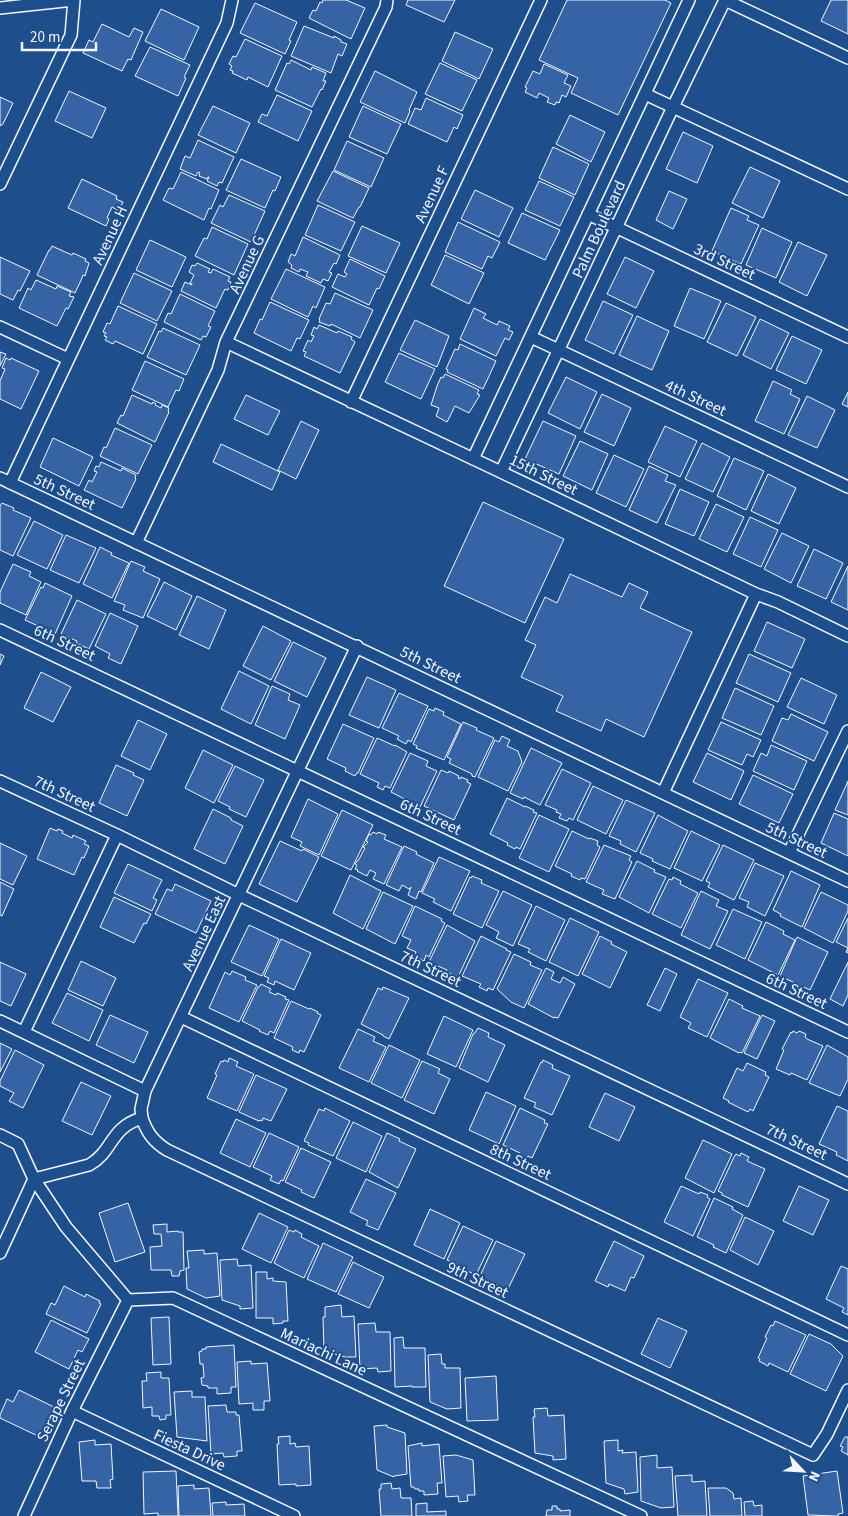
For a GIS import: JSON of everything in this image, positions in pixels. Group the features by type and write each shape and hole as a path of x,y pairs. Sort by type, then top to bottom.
{"lane":[{"path":"0,8 74,0 71,34 0,184"},
{"name":"Avenue H","path":"5,480 68,359 227,23 232,0"},
{"name":"Avenue G","path":"136,543 218,370 226,342 382,16 387,0"},
{"name":"Avenue F","path":"351,402 541,0"},
{"name":"Palm Boulevard","path":"473,459 689,0"},
{"path":"725,0 848,58"},
{"name":"Palm Boulevard","path":"501,472 725,0"},
{"path":"645,94 848,189"},
{"name":"3rd Street","path":"588,214 848,337"},
{"path":"0,327 68,359"},
{"name":"4th Street","path":"530,337 848,487"},
{"name":"15th Street","path":"226,342 848,636"},
{"name":"5th Street","path":"5,480 848,881"},
{"path":"663,793 756,594"},
{"name":"6th Street","path":"0,630 848,1032"},
{"name":"Avenue East","path":"142,1118 141,1109 145,1091 357,646"},
{"path":"789,853 848,731"},
{"name":"7th Street","path":"0,781 848,1184"},
{"path":"24,1032 117,835"},
{"name":"8th Street","path":"180,1017 848,1335"},
{"path":"0,1021 145,1091"},
{"path":"34,1179 89,1165 102,1156 118,1131 125,1125 142,1118"},
{"name":"9th Street","path":"142,1118 150,1137 167,1150 813,1455 827,1434 848,1390"},
{"path":"0,1135 18,1144 34,1179 66,1227 128,1300"},
{"path":"0,1253 34,1179"},
{"name":"Mariachi Lane","path":"128,1300 173,1298 641,1516"},
{"name":"Serape Street","path":"24,1516 72,1411 128,1300"},
{"name":"Fiesta Drive","path":"72,1411 294,1516"}],"building":[{"path":"323,0 346,0 365,8 351,39 309,18 313,10 316,11"},
{"path":"408,0 455,0 444,22 406,5"},
{"path":"567,0 665,0 671,3 618,115 571,93 578,78 539,60"},
{"path":"831,0 848,0 848,34 821,21"},
{"path":"255,3 297,22 285,54 240,33"},
{"path":"161,9 199,27 184,60 145,41"},
{"path":"102,24 129,37 134,28 143,32 131,60 128,59 122,71 83,53 89,40 93,42"},
{"path":"304,26 334,38 334,36 347,44 342,56 338,54 331,73 291,56"},
{"path":"455,32 493,49 479,79 442,61"},
{"path":"245,39 282,56 268,87 248,77 247,80 232,73 233,71 230,70 232,66 229,64 233,56 236,57"},
{"path":"150,47 190,65 178,96 135,76"},
{"path":"291,60 311,70 312,67 326,73 323,81 326,81 312,107 275,90 287,63 289,64"},
{"path":"440,63 477,80 462,111 425,94"},
{"path":"544,64 568,75 564,83 571,86 566,97 562,95 559,103 556,102 555,105 547,102 549,98 539,93 537,98 525,92 527,88 525,87 533,71 540,74"},
{"path":"375,71 417,92 405,123 360,102"},
{"path":"69,91 106,108 92,138 55,121"},
{"path":"277,95 312,111 298,141 258,122 262,114 267,116"},
{"path":"0,97 13,103 3,124 0,126"},
{"path":"426,98 463,115 457,129 454,127 447,142 408,124 415,108 421,110"},
{"path":"213,106 250,123 236,153 198,135"},
{"path":"363,106 401,124 387,154 349,137"},
{"path":"570,115 605,132 591,162 556,144"},
{"path":"683,132 713,146 697,183 666,169"},
{"path":"198,140 234,157 222,183 219,182 217,186 207,181 209,177 207,179 199,176 200,173 198,172 196,176 180,169 185,156 190,158"},
{"path":"347,141 384,158 371,187 334,170"},
{"path":"553,147 589,164 575,195 539,178"},
{"path":"241,159 281,177 265,208 226,190"},
{"path":"750,167 780,181 763,218 732,203"},
{"path":"333,171 369,188 353,218 317,201"},
{"path":"181,172 219,190 204,220 163,200 169,188 173,189"},
{"path":"82,179 117,196 116,199 123,202 119,211 112,207 106,226 68,208"},
{"path":"539,181 574,197 560,226 525,210"},
{"path":"475,190 513,208 499,237 461,219"},
{"path":"669,191 687,199 673,229 656,220"},
{"path":"229,195 265,211 251,242 211,223 220,205 223,207"},
{"path":"318,205 355,222 341,251 305,235"},
{"path":"731,208 749,216 747,220 759,225 741,264 712,251"},
{"path":"522,213 560,230 545,260 508,243"},
{"path":"458,222 500,242 492,258 488,256 482,269 445,252"},
{"path":"362,226 400,243 386,273 348,256"},
{"path":"212,227 248,244 234,275 195,256 204,238 207,239"},
{"path":"762,228 792,242 776,278 746,265"},
{"path":"303,237 340,255 336,264 334,263 329,272 332,273 328,281 323,279 321,283 306,276 308,272 300,269 299,272 291,268 292,265 288,262 291,254 295,256"},
{"path":"150,240 186,257 172,287 136,270"},
{"path":"798,242 827,255 807,296 779,282"},
{"path":"52,246 72,255 73,253 86,259 85,261 89,263 85,276 83,275 75,293 37,275"},
{"path":"445,255 484,273 469,304 431,285"},
{"path":"0,257 30,271 13,300 0,294"},
{"path":"625,257 654,271 636,308 607,294"},
{"path":"350,259 385,276 369,305 332,287 338,274 345,277 347,274 344,272"},
{"path":"197,263 210,269 208,272 211,273 213,269 230,277 228,281 231,282 228,290 225,289 216,308 181,291 185,282 192,285 190,283 194,275 189,272 192,265 195,266"},
{"path":"286,269 325,287 316,308 313,306 308,317 271,299"},
{"path":"134,273 172,291 157,321 120,303"},
{"path":"36,280 56,289 57,286 71,292 69,296 74,297 57,326 19,308 28,288 31,290"},
{"path":"690,288 721,301 704,339 674,326"},
{"path":"335,293 373,310 360,338 331,324 330,326 319,322 326,303 330,304"},
{"path":"180,294 215,311 208,326 211,327 206,337 203,336 201,340 164,322 168,313 171,314"},
{"path":"603,301 633,315 614,354 585,340"},
{"path":"270,302 309,320 300,339 297,338 291,351 254,333"},
{"path":"726,303 756,317 737,356 707,342"},
{"path":"118,306 157,324 143,354 115,341 113,344 105,340 107,337 104,336 106,333 103,332 107,323 110,324"},
{"path":"474,308 486,314 483,318 497,325 499,321 510,326 508,330 513,332 509,340 505,338 496,356 460,339"},
{"path":"637,316 669,331 652,370 619,355"},
{"path":"760,319 789,333 771,369 743,355"},
{"path":"415,320 449,336 437,367 400,350"},
{"path":"319,325 352,337 351,339 355,342 340,373 304,356 306,352 303,351 308,340 311,342 314,336 311,335 314,327 317,329"},
{"path":"163,328 200,345 186,375 147,357 159,331 161,332"},
{"path":"792,336 822,350 806,384 776,370"},
{"path":"460,344 496,361 483,389 447,372 448,370 446,369 455,349 458,350"},
{"path":"0,352 6,354 0,366"},
{"path":"399,353 435,369 421,399 385,382"},
{"path":"6,358 10,360 11,358 39,371 21,409 0,399 0,381 5,369 2,368"},
{"path":"145,361 184,379 179,391 176,390 168,407 132,390"},
{"path":"445,374 479,390 477,394 480,395 469,413 455,406 447,422 436,416 439,408 431,405 441,377 443,378"},
{"path":"566,377 597,392 580,429 548,413"},
{"path":"773,381 792,390 790,394 800,399 784,434 755,421"},
{"path":"848,392 848,407 842,404"},
{"path":"602,394 631,408 614,446 584,432"},
{"path":"132,395 152,404 153,402 161,408 162,405 169,408 169,412 155,442 117,423 121,415 123,416"},
{"path":"246,395 280,411 268,435 234,419"},
{"path":"807,396 835,410 817,448 788,435"},
{"path":"301,421 319,430 296,479 278,470"},
{"path":"543,421 576,436 559,474 525,459"},
{"path":"665,426 697,441 680,477 648,462"},
{"path":"115,428 152,445 138,474 100,456 104,447 106,448"},
{"path":"53,438 93,457 79,486 40,467"},
{"path":"580,441 608,454 592,490 563,476"},
{"path":"702,443 730,457 713,492 685,479"},
{"path":"221,444 280,472 272,490 213,462"},
{"path":"614,455 644,469 626,507 596,493"},
{"path":"734,458 764,471 746,510 717,496"},
{"path":"101,462 121,471 122,468 136,475 136,479 122,508 84,490 89,480 92,482 97,472 94,471 96,466 99,467"},
{"path":"649,466 668,475 665,481 676,485 657,523 629,510"},
{"path":"768,474 796,488 779,524 751,511"},
{"path":"680,489 709,502 694,536 665,524"},
{"path":"483,502 564,539 525,623 444,586"},
{"path":"2,503 31,518 13,556 0,550 0,506"},
{"path":"716,504 744,517 727,552 699,539"},
{"path":"750,517 778,530 761,567 733,554"},
{"path":"34,521 63,535 47,569 17,555"},
{"path":"782,533 809,546 791,583 764,569"},
{"path":"66,535 96,548 79,583 50,570"},
{"path":"100,547 112,553 111,555 129,563 112,598 83,584"},
{"path":"814,549 843,563 826,599 797,586"},
{"path":"131,561 145,567 143,571 160,579 143,618 123,610 125,605 114,601"},
{"path":"13,564 31,572 29,576 41,582 26,615 0,603 0,592"},
{"path":"848,566 848,610 831,602"},
{"path":"570,574 622,597 629,583 648,592 640,608 692,632 644,737 606,719 601,731 556,711 563,696 521,677 536,645 525,640 545,597 557,603"},
{"path":"164,582 192,596 176,630 147,616"},
{"path":"45,583 72,596 55,634 25,620 41,587 43,588"},
{"path":"197,596 226,610 209,649 179,635"},
{"path":"77,600 106,614 89,649 61,634"},
{"path":"110,613 138,626 121,664 108,658 110,654 95,646"},
{"path":"767,622 805,639 792,668 754,651"},
{"path":"263,626 291,641 271,680 243,666"},
{"path":"293,642 326,658 307,697 274,681"},
{"path":"0,654 4,656 0,665"},
{"path":"749,654 791,673 778,702 736,683"},
{"path":"239,671 269,686 251,724 221,709"},
{"path":"41,672 71,687 53,722 24,708"},
{"path":"367,677 396,690 379,728 349,715"},
{"path":"801,678 837,695 824,724 787,707"},
{"path":"272,686 290,694 288,700 300,705 285,739 255,725"},
{"path":"735,688 774,706 761,735 722,718"},
{"path":"399,693 428,706 411,742 408,740 406,744 397,739 399,736 382,728"},
{"path":"435,708 444,712 443,715 461,724 444,760 416,748 417,746 413,744 429,709 434,711"},
{"path":"791,714 828,732 814,761 772,741 782,718 788,720"},
{"path":"138,720 167,734 150,770 121,756"},
{"path":"463,722 494,738 475,777 449,763 451,759 447,757"},
{"path":"721,722 761,740 753,757 747,754 742,765 708,750"},
{"path":"343,724 374,738 355,776 345,771 346,768 327,759"},
{"path":"502,736 510,740 507,746 518,751 522,762 508,791 478,777 495,740 499,742"},
{"path":"377,738 407,752 390,788 385,786 383,790 377,787 379,783 360,774"},
{"path":"771,745 807,761 794,790 753,771 761,753 767,756"},
{"path":"531,748 562,763 540,805 510,793"},
{"path":"203,750 233,765 214,803 185,788"},
{"path":"410,753 428,761 426,766 437,771 420,807 391,792"},
{"path":"707,753 744,771 731,800 693,782"},
{"path":"116,765 144,780 127,816 99,803"},
{"path":"235,766 264,780 246,817 218,801"},
{"path":"562,769 591,783 573,820 569,818 567,821 559,818 561,814 556,812 557,810 545,805"},
{"path":"441,770 448,773 449,771 459,776 458,778 460,779 461,777 468,780 467,782 471,784 454,820 424,806"},
{"path":"753,775 793,794 779,823 739,804"},
{"path":"848,781 848,815 835,810"},
{"path":"593,786 623,800 606,834 577,820"},
{"path":"507,798 537,813 520,849 507,845 508,843 490,834"},
{"path":"308,799 338,814 319,855 300,846 302,842 291,837"},
{"path":"626,800 655,813 636,852 620,844 621,841 609,836"},
{"path":"213,809 243,826 225,864 194,849"},
{"path":"342,810 373,825 351,870 321,856"},
{"path":"834,813 848,819 848,856 821,843"},
{"path":"539,815 569,829 549,872 519,858"},
{"path":"658,815 688,831 670,869 640,853"},
{"path":"50,828 63,831 62,833 72,838 73,835 86,841 84,844 89,846 74,875 37,859"},
{"path":"572,831 598,841 597,845 600,847 585,879 581,878 580,880 555,866"},
{"path":"691,831 720,845 702,881 674,868"},
{"path":"373,832 386,835 384,839 402,847 384,884 373,879 376,873 370,870 367,876 355,869 357,865 355,864 365,848 363,847 368,842 366,841 369,834 371,835"},
{"path":"280,841 319,857 297,902 259,884"},
{"path":"0,843 27,856 13,885 0,879"},
{"path":"604,845 631,856 629,860 632,862 615,899 602,894 604,890 586,882"},
{"path":"723,845 754,860 734,900 708,887 710,883 706,881"},
{"path":"404,846 434,863 416,899 408,895 411,887 409,889 402,885 399,891 386,885"},
{"path":"439,857 470,871 451,911 433,902 435,899 422,893"},
{"path":"637,861 666,877 649,913 619,897"},
{"path":"755,863 784,876 765,916 747,907 749,902 739,898"},
{"path":"128,864 162,880 153,898 157,900 152,911 114,893"},
{"path":"791,871 820,885 802,927 780,916 781,914 773,910"},
{"path":"350,875 381,891 363,929 333,913"},
{"path":"472,876 482,880 481,883 499,891 482,928 453,914"},
{"path":"673,877 681,881 680,884 698,893 681,928 652,914 669,879 672,880"},
{"path":"0,882 14,889 2,916 0,915"},
{"path":"175,884 211,901 196,933 155,914 167,889 172,891"},
{"path":"503,891 532,905 513,946 496,938 499,932 486,925"},
{"path":"701,891 719,900 716,906 728,911 710,949 681,935"},
{"path":"383,892 413,906 395,944 366,929"},
{"path":"821,892 848,905 848,911 833,943 804,928"},
{"path":"114,897 151,914 134,943 100,927"},
{"path":"415,906 442,919 441,921 445,923 429,957 426,955 424,961 414,956 416,952 407,948 411,940 402,936"},
{"path":"536,906 565,920 546,961 528,952 530,949 518,944"},
{"path":"733,909 762,922 745,959 716,945"},
{"path":"570,918 599,932 578,976 549,962"},
{"path":"848,918 848,948 836,942"},
{"path":"766,922 784,931 783,934 795,940 778,975 748,960"},
{"path":"249,925 279,939 262,976 231,962"},
{"path":"447,925 475,941 458,977 429,962"},
{"path":"481,936 511,952 493,990 488,988 487,991 479,987 481,984 462,976"},
{"path":"600,936 627,952 610,988 582,974"},
{"path":"797,937 828,952 810,990 780,976"},
{"path":"281,939 311,953 294,990 275,981 274,985 267,982 269,978 264,976"},
{"path":"514,954 531,962 530,965 542,970 524,1008 511,1002 497,989"},
{"path":"81,961 116,978 103,1006 68,990"},
{"path":"0,962 26,974 11,1006 0,1001"},
{"path":"848,962 848,995 843,1006 830,999"},
{"path":"546,968 554,972 551,979 560,983 563,977 575,984 558,1018 554,1018 528,1004"},
{"path":"665,968 677,974 660,1011 647,1005"},
{"path":"232,971 246,977 245,980 257,985 239,1022 209,1008 225,972 230,975"},
{"path":"698,979 728,993 707,1037 688,1028 691,1023 680,1017"},
{"path":"261,984 271,989 269,992 276,995 277,993 289,1000 274,1033 270,1031 268,1035 242,1021"},
{"path":"383,987 409,998 389,1039 361,1024 378,988 382,990"},
{"path":"67,993 103,1010 89,1041 52,1023"},
{"path":"729,999 743,1006 742,1008 760,1016 742,1053 710,1038"},
{"path":"291,1001 310,1008 321,1015 304,1052 300,1050 299,1053 292,1050 293,1047 274,1038"},
{"path":"110,1015 148,1032 134,1063 96,1045"},
{"path":"762,1015 775,1021 757,1059 744,1053"},
{"path":"444,1016 473,1030 456,1067 427,1054"},
{"path":"478,1028 489,1033 488,1037 505,1045 488,1082 459,1068 473,1034"},
{"path":"358,1029 375,1037 373,1041 386,1047 369,1082 339,1068"},
{"path":"793,1031 806,1034 805,1037 807,1039 823,1046 807,1080 776,1069 784,1050 782,1049"},
{"path":"0,1043 12,1049 0,1072"},
{"path":"389,1045 420,1060 402,1098 371,1083"},
{"path":"827,1045 848,1057 848,1079 840,1096 809,1083"},
{"path":"15,1050 44,1065 23,1108 9,1101 14,1093 0,1086 0,1081"},
{"path":"229,1058 238,1062 236,1066 254,1074 237,1111 207,1098 221,1061 228,1062"},
{"path":"543,1060 553,1065 552,1068 570,1076 552,1115 534,1107 536,1103 524,1098"},
{"path":"422,1061 440,1069 438,1073 450,1079 434,1114 404,1100"},
{"path":"747,1063 766,1072 765,1075 769,1077 753,1111 750,1109 748,1112 723,1098 737,1068 743,1071"},
{"path":"256,1075 287,1089 271,1121 263,1118 262,1121 259,1121 239,1112"},
{"path":"81,1082 111,1096 92,1135 62,1121"},
{"path":"486,1092 516,1106 499,1144 469,1130"},
{"path":"605,1093 635,1107 619,1141 589,1127"},
{"path":"837,1106 848,1111 848,1161 836,1155 837,1152 819,1144"},
{"path":"325,1108 350,1121 333,1156 308,1145 309,1143 304,1141 319,1109 324,1111"},
{"path":"520,1108 545,1120 544,1123 548,1124 532,1158 528,1156 526,1160 518,1157 520,1153 503,1145"},
{"path":"236,1119 266,1133 250,1167 220,1153"},
{"path":"353,1122 382,1136 366,1172 336,1158"},
{"path":"269,1133 299,1147 283,1181 281,1180 279,1184 270,1180 272,1176 253,1167"},
{"path":"387,1133 416,1149 398,1188 369,1172"},
{"path":"703,1140 732,1154 714,1193 685,1178"},
{"path":"301,1148 331,1162 314,1198 285,1182"},
{"path":"741,1153 749,1157 747,1161 765,1169 748,1207 722,1195 718,1191 734,1157 736,1154 740,1156"},
{"path":"366,1179 396,1193 378,1230 366,1225 368,1221 350,1212"},
{"path":"681,1186 699,1194 700,1192 708,1195 707,1197 710,1199 693,1236 664,1222"},
{"path":"799,1186 829,1200 813,1235 783,1221"},
{"path":"714,1198 733,1207 732,1209 743,1215 726,1253 697,1237"},
{"path":"128,1203 145,1252 115,1262 99,1213"},
{"path":"430,1209 460,1223 444,1259 414,1245"},
{"path":"259,1213 288,1227 271,1263 242,1249"},
{"path":"745,1217 774,1231 758,1265 730,1250"},
{"path":"167,1224 167,1232 183,1232 184,1270 180,1271 179,1276 172,1276 171,1270 151,1270 150,1247 162,1246 161,1234 154,1234 153,1225"},
{"path":"463,1226 493,1240 476,1275 447,1260"},
{"path":"289,1230 294,1232 295,1230 302,1234 301,1237 319,1246 304,1278 274,1263"},
{"path":"496,1241 525,1254 507,1291 480,1276"},
{"path":"614,1241 644,1256 634,1278 631,1277 625,1291 609,1284 608,1287 595,1281"},
{"path":"323,1243 353,1257 336,1292 307,1279"},
{"path":"204,1250 204,1254 217,1253 220,1296 206,1298 187,1289 186,1268 189,1268 187,1251"},
{"path":"237,1259 238,1266 251,1265 253,1308 240,1309 240,1306 222,1300 220,1260"},
{"path":"353,1262 384,1277 369,1308 338,1294"},
{"path":"841,1266 848,1269 848,1315 842,1312 844,1308 826,1299"},
{"path":"256,1272 267,1272 267,1279 273,1278 273,1281 286,1282 288,1321 273,1324 273,1318 256,1318"},
{"path":"64,1286 85,1297 86,1294 100,1301 99,1303 101,1304 87,1333 46,1314 51,1303 55,1305"},
{"path":"341,1305 342,1317 354,1316 356,1357 345,1357 324,1351 323,1317 325,1317 325,1307"},
{"path":"169,1317 171,1364 153,1365 151,1318"},
{"path":"658,1318 687,1331 670,1368 641,1354"},
{"path":"51,1320 89,1339 82,1352 78,1350 69,1369 35,1352"},
{"path":"775,1321 806,1335 788,1372 769,1363 768,1366 759,1361 760,1359 758,1358 767,1338 765,1337"},
{"path":"375,1323 376,1332 390,1332 391,1371 378,1372 377,1368 360,1369 358,1324"},
{"path":"809,1334 831,1344 843,1356 826,1391 790,1374"},
{"path":"403,1337 404,1348 425,1348 426,1387 395,1387 394,1338"},
{"path":"234,1345 236,1387 231,1387 231,1393 217,1394 217,1388 208,1388 208,1386 202,1385 201,1378 204,1377 203,1364 200,1364 199,1352 202,1349 206,1349 206,1347"},
{"path":"441,1354 442,1364 445,1364 445,1368 460,1368 461,1408 447,1409 430,1402 428,1355"},
{"path":"251,1361 251,1364 267,1363 270,1401 264,1401 264,1410 253,1410 253,1403 239,1404 237,1362"},
{"path":"161,1372 161,1378 169,1378 171,1415 166,1415 166,1419 160,1420 159,1416 152,1416 152,1407 143,1408 142,1381 147,1381 146,1373"},
{"path":"496,1376 498,1420 467,1421 465,1378"},
{"path":"19,1390 54,1407 40,1437 0,1418 7,1399 13,1402"},
{"path":"192,1391 192,1397 205,1397 207,1441 177,1437 174,1392"},
{"path":"226,1405 227,1412 236,1412 236,1415 239,1415 242,1451 237,1451 237,1456 224,1457 223,1453 211,1454 208,1406"},
{"path":"547,1408 548,1416 564,1415 566,1459 553,1460 553,1456 535,1453 534,1409"},
{"path":"387,1425 387,1427 405,1433 407,1474 394,1477 377,1470 374,1426"},
{"path":"290,1436 290,1444 295,1443 296,1447 309,1446 311,1485 279,1485 278,1437"},
{"path":"845,1437 848,1437 848,1455 841,1451 843,1447 840,1446"},
{"path":"95,1440 95,1445 111,1444 113,1479 110,1480 111,1488 97,1488 96,1481 82,1481 79,1442"},
{"path":"618,1440 618,1451 623,1450 622,1453 636,1452 638,1492 625,1494 624,1489 606,1483 604,1441"},
{"path":"422,1443 422,1446 439,1444 442,1483 437,1483 438,1494 424,1495 424,1491 411,1487 408,1446"},
{"path":"456,1455 473,1460 475,1495 467,1495 468,1501 459,1502 458,1496 446,1497 443,1456"},
{"path":"657,1455 657,1468 672,1467 674,1507 661,1508 641,1501 640,1457"},
{"path":"176,1471 178,1516 158,1516 158,1513 144,1514 143,1472"},
{"path":"837,1471 843,1513 838,1514 838,1516 808,1515 803,1476"},
{"path":"692,1475 692,1482 705,1481 707,1516 678,1516 675,1476"},
{"path":"391,1483 392,1489 400,1488 401,1498 411,1498 412,1516 381,1516 379,1489 381,1489 381,1484"},
{"path":"194,1485 194,1489 209,1488 211,1516 179,1516 178,1486"},
{"path":"708,1488 726,1488 733,1493 734,1499 741,1498 742,1516 710,1516"},
{"path":"753,1501 754,1506 762,1505 762,1516 745,1516 744,1502"},
{"path":"226,1502 226,1505 244,1504 245,1516 213,1516 212,1503"},
{"path":"427,1503 427,1512 446,1511 446,1516 416,1516 416,1504"},
{"path":"552,1506 557,1506 557,1509 560,1509 560,1511 570,1510 570,1516 546,1516 547,1510 552,1510"}]}
